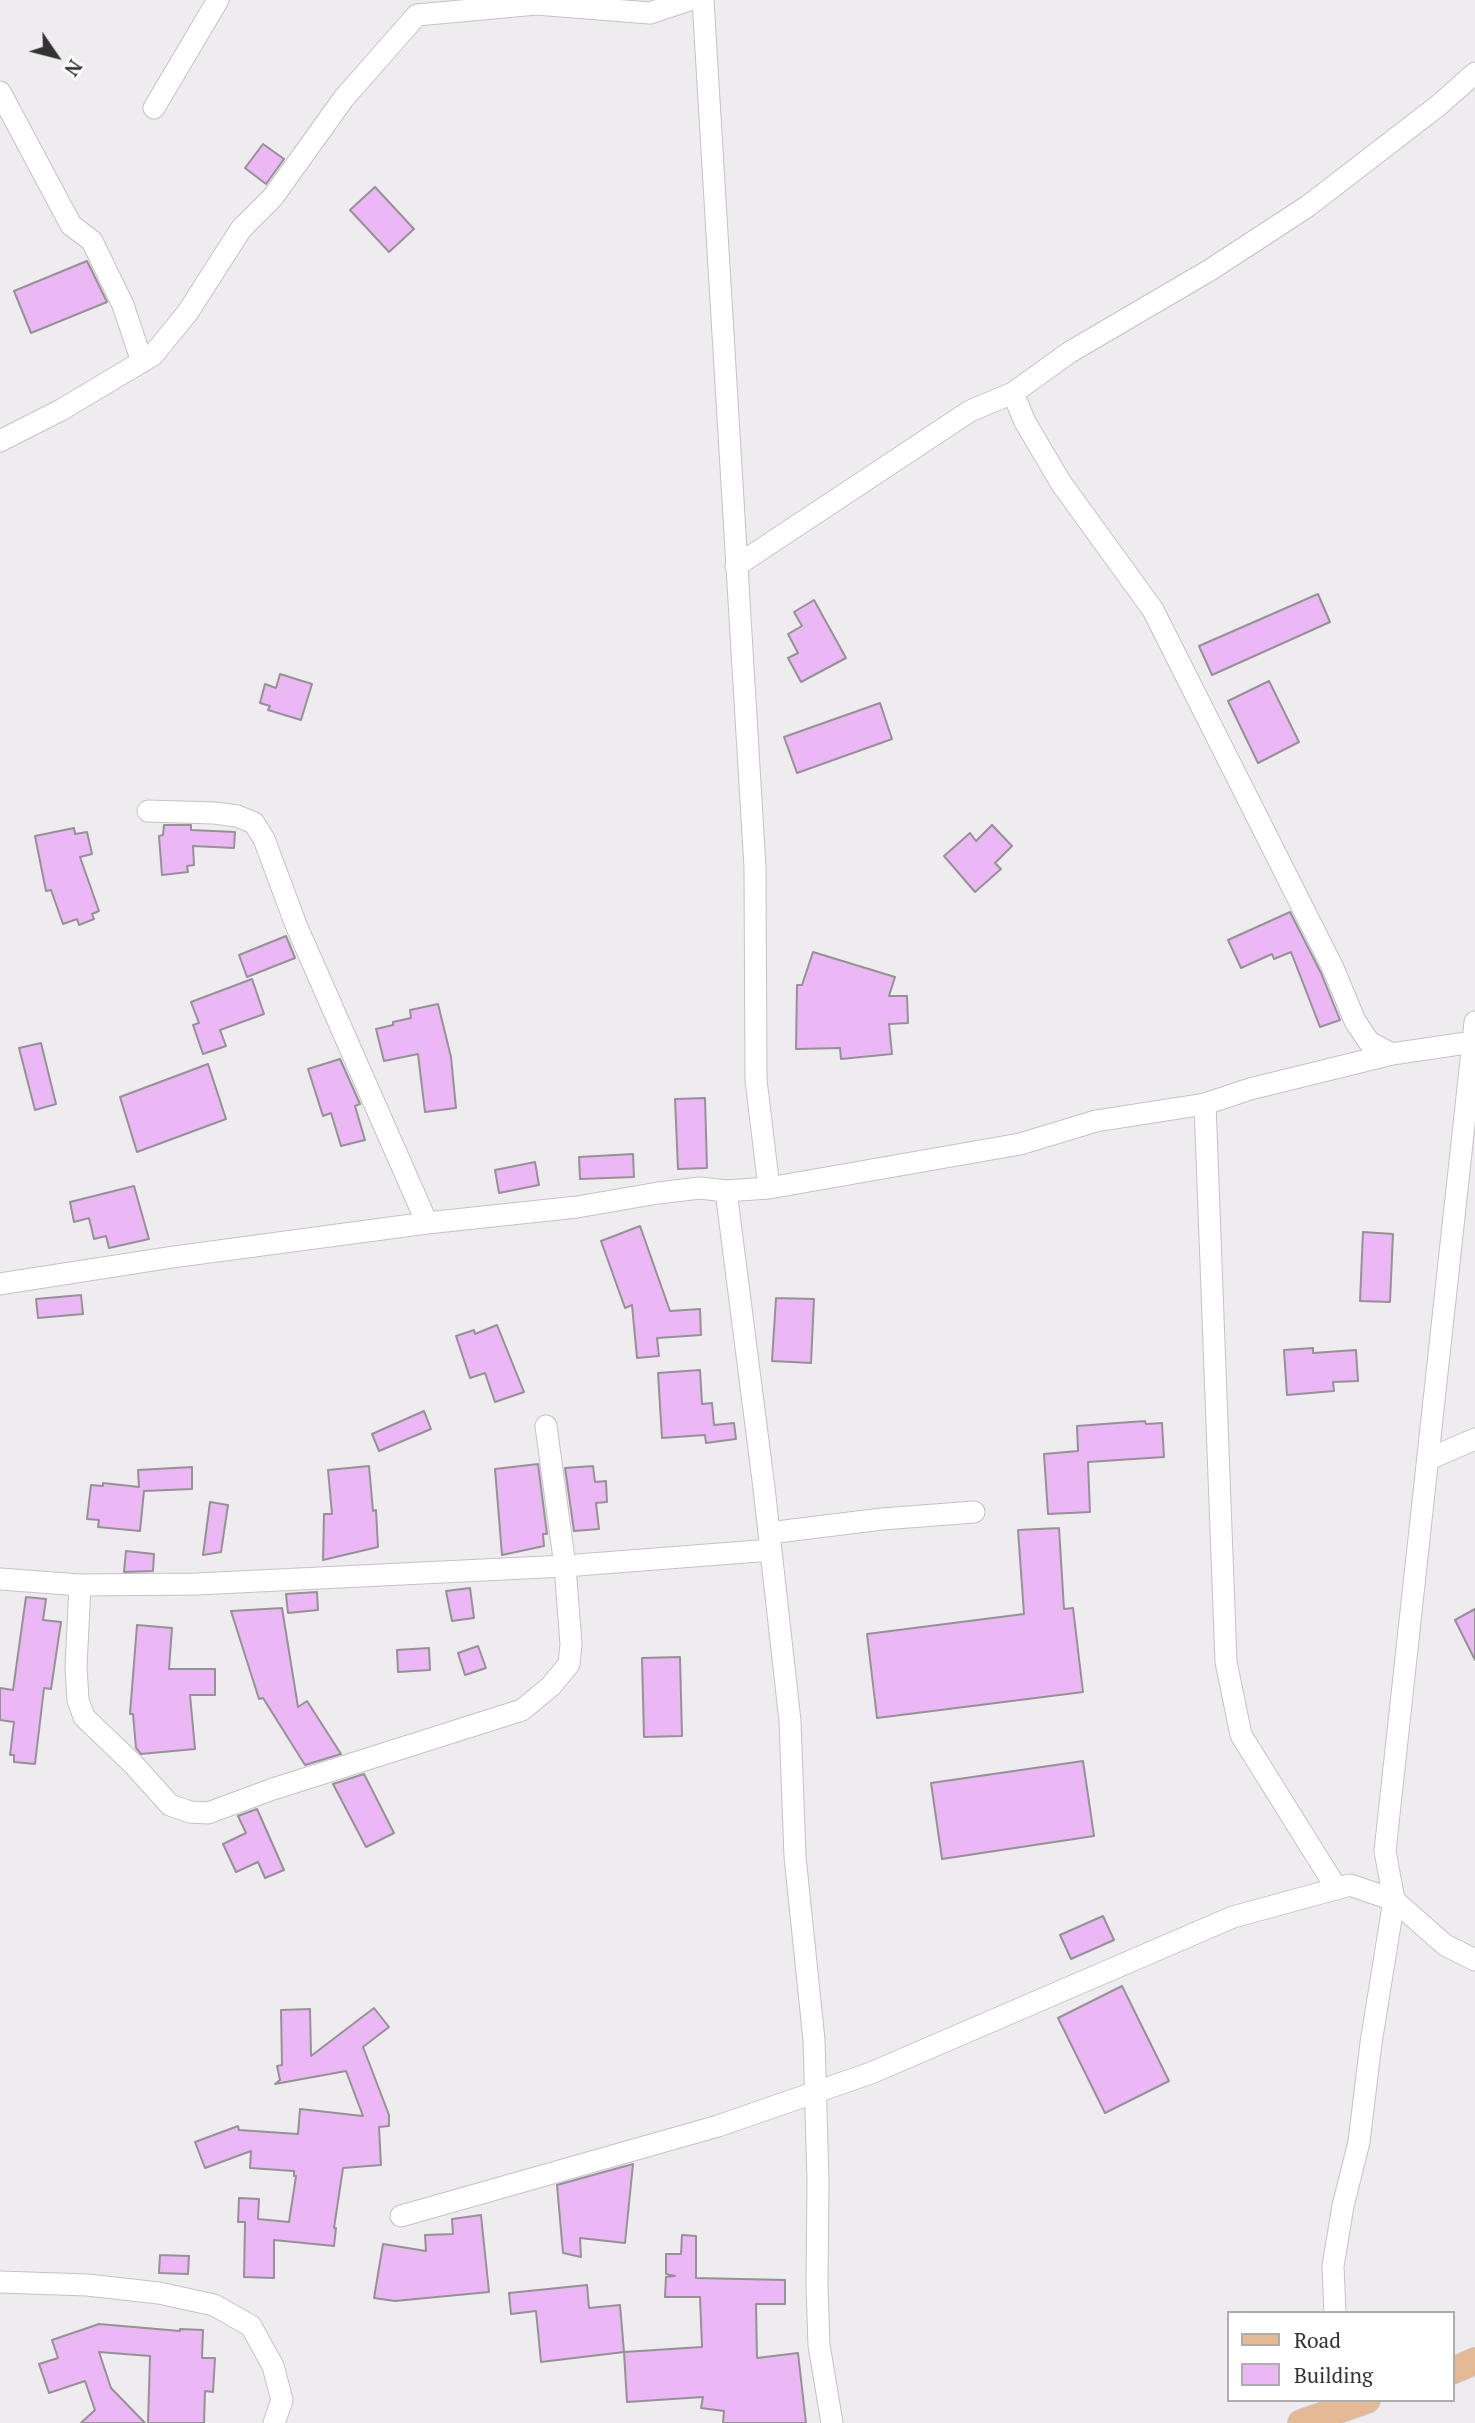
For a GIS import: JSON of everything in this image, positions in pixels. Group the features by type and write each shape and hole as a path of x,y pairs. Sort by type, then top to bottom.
{"main road":[{"path":"1454,2370 1475,2361"},
{"path":"1301,2423 1356,2402"}],"street":[{"path":"154,108 218,0"},
{"path":"0,440 61,410 153,355 179,323 241,229 272,197 344,98 417,15 536,4 650,13 689,0"},
{"path":"703,0 755,867 756,1080 769,1188"},
{"path":"736,566 970,411 1013,393 1070,352 1210,270 1308,206 1439,105 1475,72"},
{"path":"0,92 71,225 92,241 123,305 142,362"},
{"path":"1013,393 1025,422 1061,483 1153,610 1327,956 1355,1021 1369,1042 1392,1054"},
{"path":"148,811 214,813 237,816 254,822 264,839 296,925 427,1223"},
{"path":"0,1284 173,1256 427,1223 577,1207 700,1188 726,1191 769,1188 1020,1144 1096,1121 1205,1104 1250,1089 1474,1035 1385,1851 1394,1900 1371,2043 1359,2142 1343,2206 1333,2266 1335,2311"},
{"path":"1205,1104 1226,1662 1241,1735 1337,1889"},
{"path":"726,1191 790,1721 795,1857 807,1961 816,2092 819,2345 832,2423"},
{"path":"80,1585 76,1667 78,1700 84,1717 133,1764 170,1805 190,1812 208,1812 272,1789 522,1710 551,1686 569,1664 571,1644 565,1566 546,1426"},
{"path":"1429,1459 1475,1439"},
{"path":"0,1579 80,1585 197,1584 565,1566 770,1541 882,1519 974,1513"},
{"path":"401,2216 718,2126 871,2073 1233,1917 1350,1885 1394,1900 1445,1945 1475,1960"},
{"path":"0,2282 87,2285 135,2290 214,2305 251,2326 273,2366 282,2400 274,2423"}],"building":[{"path":"263,144 284,159 266,184 245,168"},
{"path":"375,187 414,229 389,252 350,210"},
{"path":"87,261 107,302 31,333 14,291"},
{"path":"1318,594 1330,622 1212,675 1199,646"},
{"path":"814,600 846,658 801,682 788,658 798,653 788,634 802,626 794,612"},
{"path":"280,674 312,684 301,720 268,710 270,706 260,703 265,684 276,688"},
{"path":"1269,681 1299,742 1258,763 1228,701"},
{"path":"880,703 892,739 797,773 784,737"},
{"path":"164,825 191,825 191,830 235,832 234,848 193,846 194,865 187,866 188,872 162,875 159,836 163,835"},
{"path":"992,825 1012,846 995,863 1001,869 975,892 944,856 970,833 976,841"},
{"path":"74,828 75,834 87,832 92,854 80,857 99,911 92,914 94,919 79,925 77,919 63,924 51,890 46,891 35,836"},
{"path":"1290,912 1321,973 1340,1020 1320,1027 1291,952 1274,959 1272,954 1241,968 1228,940"},
{"path":"286,936 295,958 247,977 239,955"},
{"path":"813,952 895,977 889,996 907,996 908,1023 889,1024 892,1054 841,1059 840,1048 796,1049 797,985 802,985"},
{"path":"252,979 264,1014 220,1030 226,1046 203,1054 193,1025 199,1023 191,1002"},
{"path":"438,1004 451,1057 456,1108 425,1112 418,1054 384,1061 376,1029 411,1018 410,1010"},
{"path":"41,1043 56,1104 35,1110 19,1048"},
{"path":"340,1059 360,1104 355,1106 365,1140 341,1146 331,1113 323,1116 308,1069"},
{"path":"208,1064 226,1119 137,1152 120,1097"},
{"path":"705,1098 707,1168 678,1169 675,1099"},
{"path":"633,1154 634,1177 580,1179 579,1157"},
{"path":"535,1162 539,1185 499,1193 495,1170"},
{"path":"134,1186 149,1239 109,1248 106,1236 94,1239 89,1218 74,1222 70,1202"},
{"path":"640,1226 670,1311 700,1309 701,1335 657,1338 659,1356 637,1358 632,1305 625,1308 601,1241"},
{"path":"1363,1232 1393,1234 1390,1302 1360,1301"},
{"path":"81,1295 83,1314 38,1318 36,1299"},
{"path":"776,1298 814,1299 811,1363 772,1361"},
{"path":"497,1325 524,1392 495,1402 485,1373 470,1378 456,1336 474,1330 475,1334"},
{"path":"1313,1348 1313,1353 1356,1350 1358,1381 1333,1382 1334,1391 1287,1395 1284,1350"},
{"path":"700,1370 702,1404 712,1403 714,1425 734,1423 736,1439 706,1443 705,1435 662,1438 658,1373"},
{"path":"424,1411 431,1429 379,1451 372,1434"},
{"path":"1145,1421 1146,1424 1162,1423 1164,1457 1088,1462 1090,1512 1048,1514 1044,1454 1078,1451 1077,1426"},
{"path":"538,1464 547,1534 543,1534 544,1546 502,1555 495,1469"},
{"path":"369,1466 378,1547 323,1560 324,1514 332,1514 328,1470"},
{"path":"593,1466 595,1482 606,1481 607,1502 596,1503 599,1529 574,1531 565,1468"},
{"path":"192,1467 192,1489 144,1491 140,1531 98,1527 99,1520 87,1519 91,1485 103,1486 103,1483 139,1487 138,1470"},
{"path":"210,1502 228,1505 221,1552 203,1555"},
{"path":"1059,1528 1064,1609 1073,1608 1083,1692 877,1718 867,1634 1024,1614 1018,1530"},
{"path":"126,1551 154,1554 153,1571 124,1572"},
{"path":"470,1588 474,1618 452,1621 446,1591"},
{"path":"317,1592 318,1610 288,1613 286,1594"},
{"path":"26,1597 46,1599 43,1620 61,1622 51,1689 44,1688 35,1764 14,1762 14,1755 10,1755 14,1722 0,1720 0,1688 13,1690"},
{"path":"282,1608 298,1707 307,1701 341,1754 305,1765 263,1698 259,1699 231,1611"},
{"path":"1475,1609 1475,1660 1455,1620"},
{"path":"137,1625 172,1628 169,1669 215,1669 215,1695 190,1695 195,1749 141,1754 136,1748 133,1714 130,1714"},
{"path":"478,1646 486,1668 465,1675 458,1653"},
{"path":"429,1648 430,1670 398,1672 397,1650"},
{"path":"680,1657 682,1736 644,1737 642,1658"},
{"path":"1083,1761 1094,1836 942,1859 931,1783"},
{"path":"364,1774 394,1833 366,1847 333,1784"},
{"path":"257,1809 284,1870 265,1878 258,1862 236,1872 223,1844 246,1833 238,1816"},
{"path":"1103,1916 1114,1940 1071,1959 1060,1935"},
{"path":"1122,1986 1169,2081 1105,2113 1058,2018"},
{"path":"374,2008 389,2027 363,2047 389,2115 389,2126 379,2127 381,2165 343,2168 334,2246 274,2240 274,2278 244,2277 245,2222 238,2222 239,2198 259,2199 258,2219 289,2222 296,2176 294,2171 250,2168 251,2151 205,2168 195,2142 238,2126 239,2130 298,2134 300,2109 363,2116 346,2071 275,2084 280,2080 277,2066 282,2065 281,2010 310,2009 311,2056"},
{"path":"633,2164 625,2243 580,2238 581,2257 563,2253 557,2185"},
{"path":"481,2215 489,2292 395,2301 374,2298 383,2244 426,2251 425,2235 453,2234 452,2219"},
{"path":"682,2235 696,2236 696,2278 785,2280 785,2304 756,2304 757,2358 798,2353 806,2423 723,2423 724,2411 701,2408 703,2397 627,2402 624,2352 702,2347 700,2297 665,2297 666,2277 675,2276 666,2274 666,2254 681,2254"},
{"path":"160,2255 189,2256 188,2274 159,2273"},
{"path":"587,2285 589,2308 620,2305 624,2352 541,2362 536,2311 511,2314 509,2293"},
{"path":"99,2324 180,2331 203,2330 202,2358 215,2358 213,2392 205,2391 204,2423 148,2423 150,2356 99,2352 111,2388 145,2423 81,2423 95,2410 85,2381 49,2393 39,2364 58,2358 52,2340"}]}
